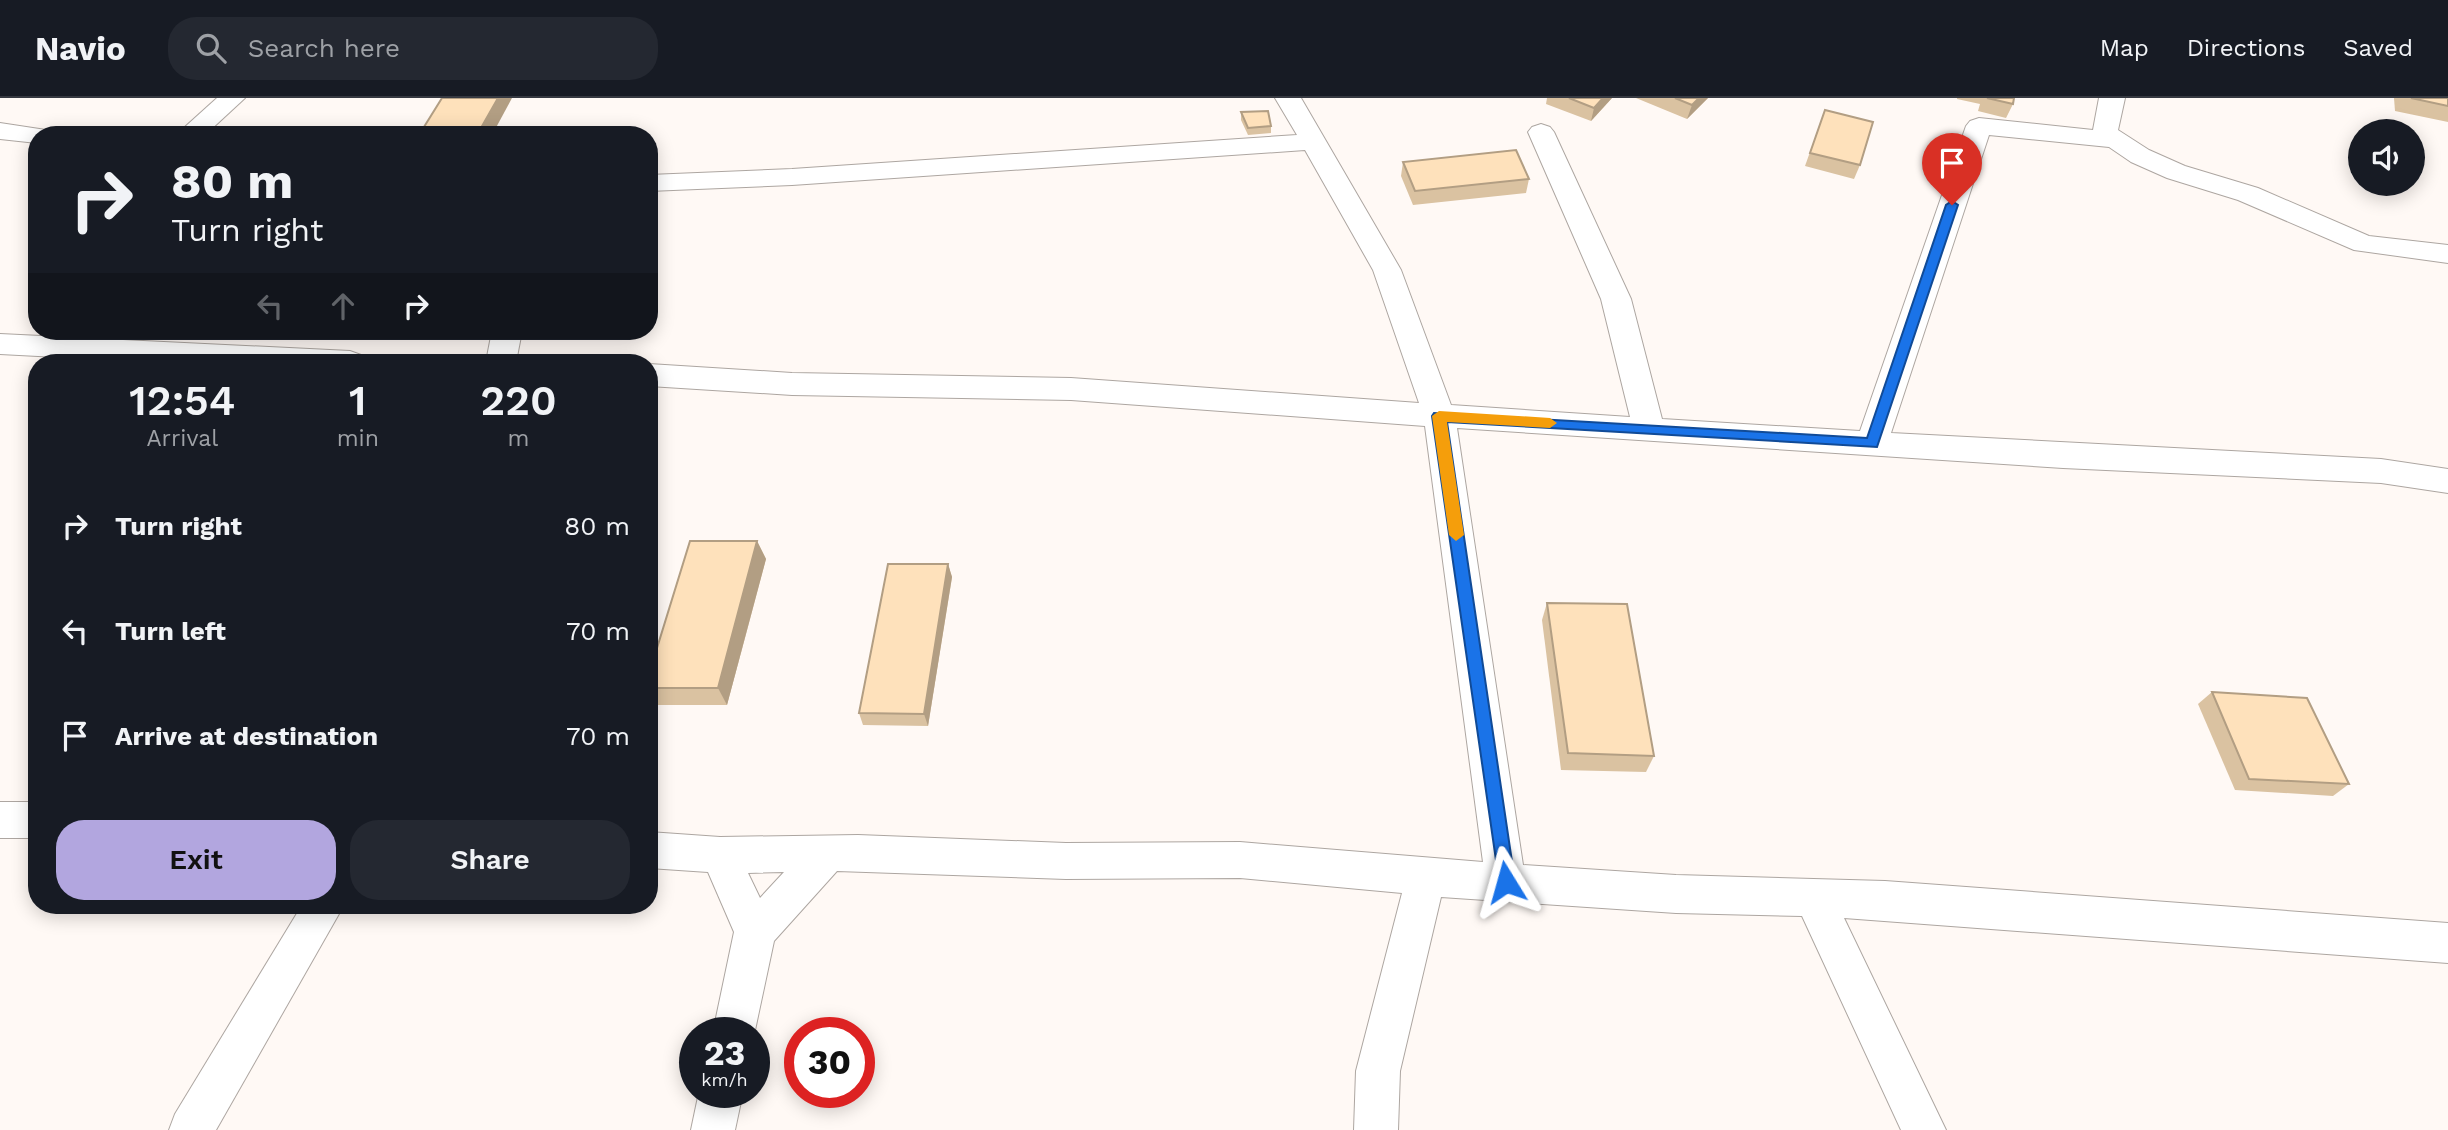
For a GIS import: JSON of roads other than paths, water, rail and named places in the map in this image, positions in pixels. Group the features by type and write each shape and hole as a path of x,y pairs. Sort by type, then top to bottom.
{"street":[{"path":"199,126 232,98"},
{"path":"1288,98 1387,270 1439,416 1506,882"},
{"path":"2112,98 2105,133 2140,156 2176,172 2248,194 2364,244 2448,254"},
{"path":"1872,443 1979,126 2115,140"},
{"path":"0,131 28,134"},
{"path":"1541,132 1616,299 1649,429"},
{"path":"658,183 792,177 1314,142"},
{"path":"0,344 194,354"},
{"path":"658,376 792,384 1071,388 1439,416 2063,456 2381,471 2448,481"},
{"path":"0,820 28,820"},
{"path":"658,851 720,855 827,854 1066,861 1240,860 1426,877 1676,894 1885,900 2448,943"},
{"path":"737,1017 755,932 827,854"},
{"path":"720,855 755,932"},
{"path":"1376,1130 1378,1071 1426,877"},
{"path":"1814,898 1924,1130"},
{"path":"191,1130 319,914"},
{"path":"713,1130 718,1108"}]}
